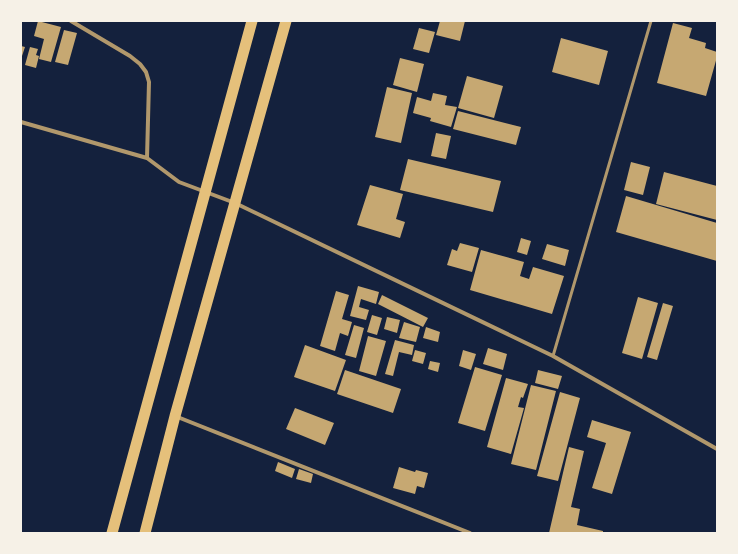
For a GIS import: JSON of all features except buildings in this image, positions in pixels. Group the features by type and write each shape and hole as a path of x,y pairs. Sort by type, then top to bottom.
{"highway":[{"path":"112,533 252,21"},
{"path":"145,533 174,416 286,21"}],"street":[{"path":"71,21 130,56 140,64 146,72 149,82 147,158"},
{"path":"21,122 147,158 179,182 235,203 552,356 717,449"},
{"path":"174,416 470,533"}],"lane":[{"path":"552,356 651,21"}]}
